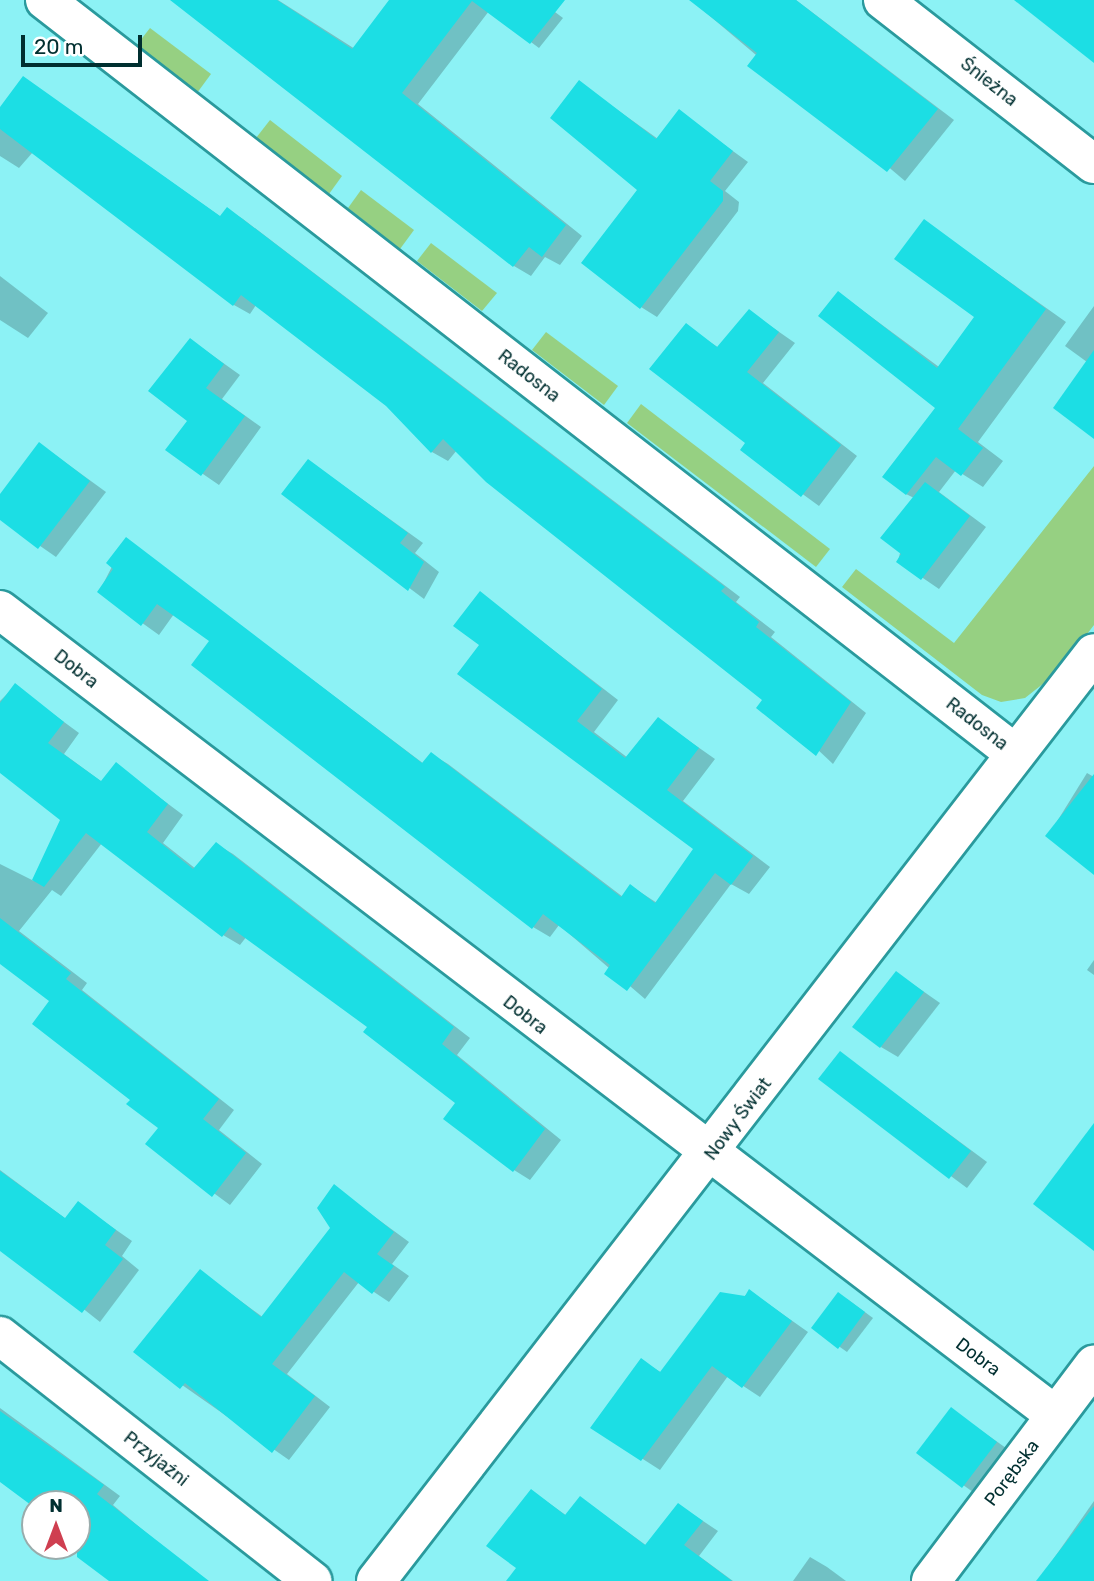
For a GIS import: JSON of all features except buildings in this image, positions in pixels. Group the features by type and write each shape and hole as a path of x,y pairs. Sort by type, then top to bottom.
{"street":[{"name":"Radosna","path":"45,0 1013,752"},
{"name":"Śnieżna","path":"883,0 1094,164"},
{"name":"Dobra","path":"0,610 710,1157 1055,1415"},
{"name":"Nowy Świat","path":"376,1581 710,1157 1013,752 1094,653"},
{"name":"Przyjaźni","path":"0,1336 313,1581"},
{"name":"Porębska","path":"936,1579 1094,1365"}],"green space":[{"path":"150,28 211,74 197,93 136,46"},
{"path":"270,120 342,176 329,194 256,138"},
{"path":"361,190 414,230 400,249 348,208"},
{"path":"431,243 497,293 482,311 417,261"},
{"path":"546,332 618,386 604,405 532,350"},
{"path":"641,404 830,549 816,567 627,423"},
{"path":"1094,466 1094,625 1058,672 1025,698 1001,702 982,695 842,587 856,569 954,643"}]}
